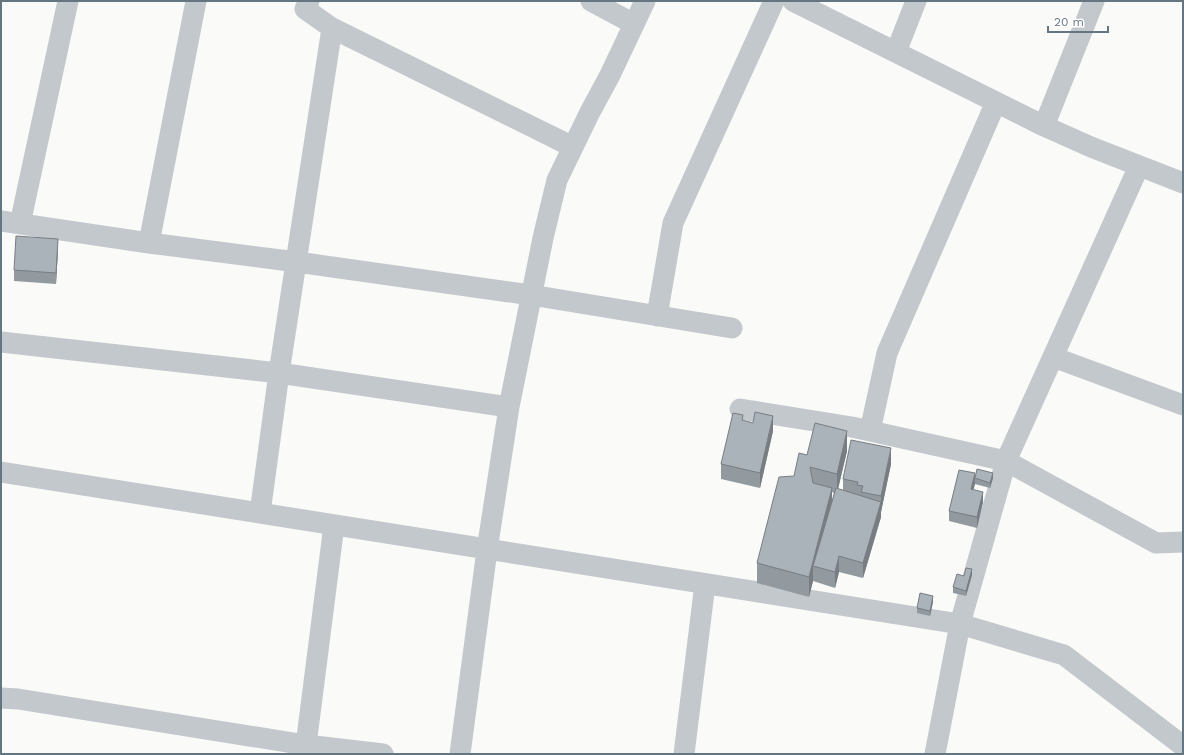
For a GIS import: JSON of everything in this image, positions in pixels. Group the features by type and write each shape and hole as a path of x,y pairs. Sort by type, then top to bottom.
{"street":[{"path":"68,1 10,222 149,243 531,295 732,328"},
{"path":"149,243 196,1"},
{"path":"309,1 305,9 332,28 573,147"},
{"path":"591,1 634,24"},
{"path":"460,754 487,550 509,407 531,295 557,180 610,75 645,1"},
{"path":"657,316 673,223 774,1"},
{"path":"793,1 1044,126 1183,183"},
{"path":"896,52 916,1"},
{"path":"1044,126 1094,1"},
{"path":"260,513 279,373 332,28"},
{"path":"870,431 887,353 996,102"},
{"path":"935,754 960,624 1006,461 1139,166"},
{"path":"1,342 279,373 509,407"},
{"path":"1053,357 1183,404"},
{"path":"740,410 870,431 1006,461 1156,543 1183,542"},
{"path":"1,472 960,624 1064,655 1183,746"},
{"path":"306,745 334,525"},
{"path":"684,754 705,584"},
{"path":"1,698 18,699 306,745 383,754"}],"building":[{"path":"16,236 58,239 56,273 14,270"},
{"path":"755,412 773,416 760,473 721,464 733,413 743,415 742,420 753,423"},
{"path":"815,423 847,431 837,474 810,467 813,483 832,488 809,577 757,563 779,477 794,476 799,453 807,455"},
{"path":"851,440 891,448 881,496 861,492 863,486 857,485 858,482 843,479"},
{"path":"977,469 993,473 990,483 975,478"},
{"path":"959,470 975,473 971,489 983,492 977,517 949,511"},
{"path":"836,488 881,502 863,563 839,556 835,572 813,566"},
{"path":"966,568 972,569 966,591 953,587 957,574 964,576"},
{"path":"920,593 933,596 930,611 917,608"}]}
